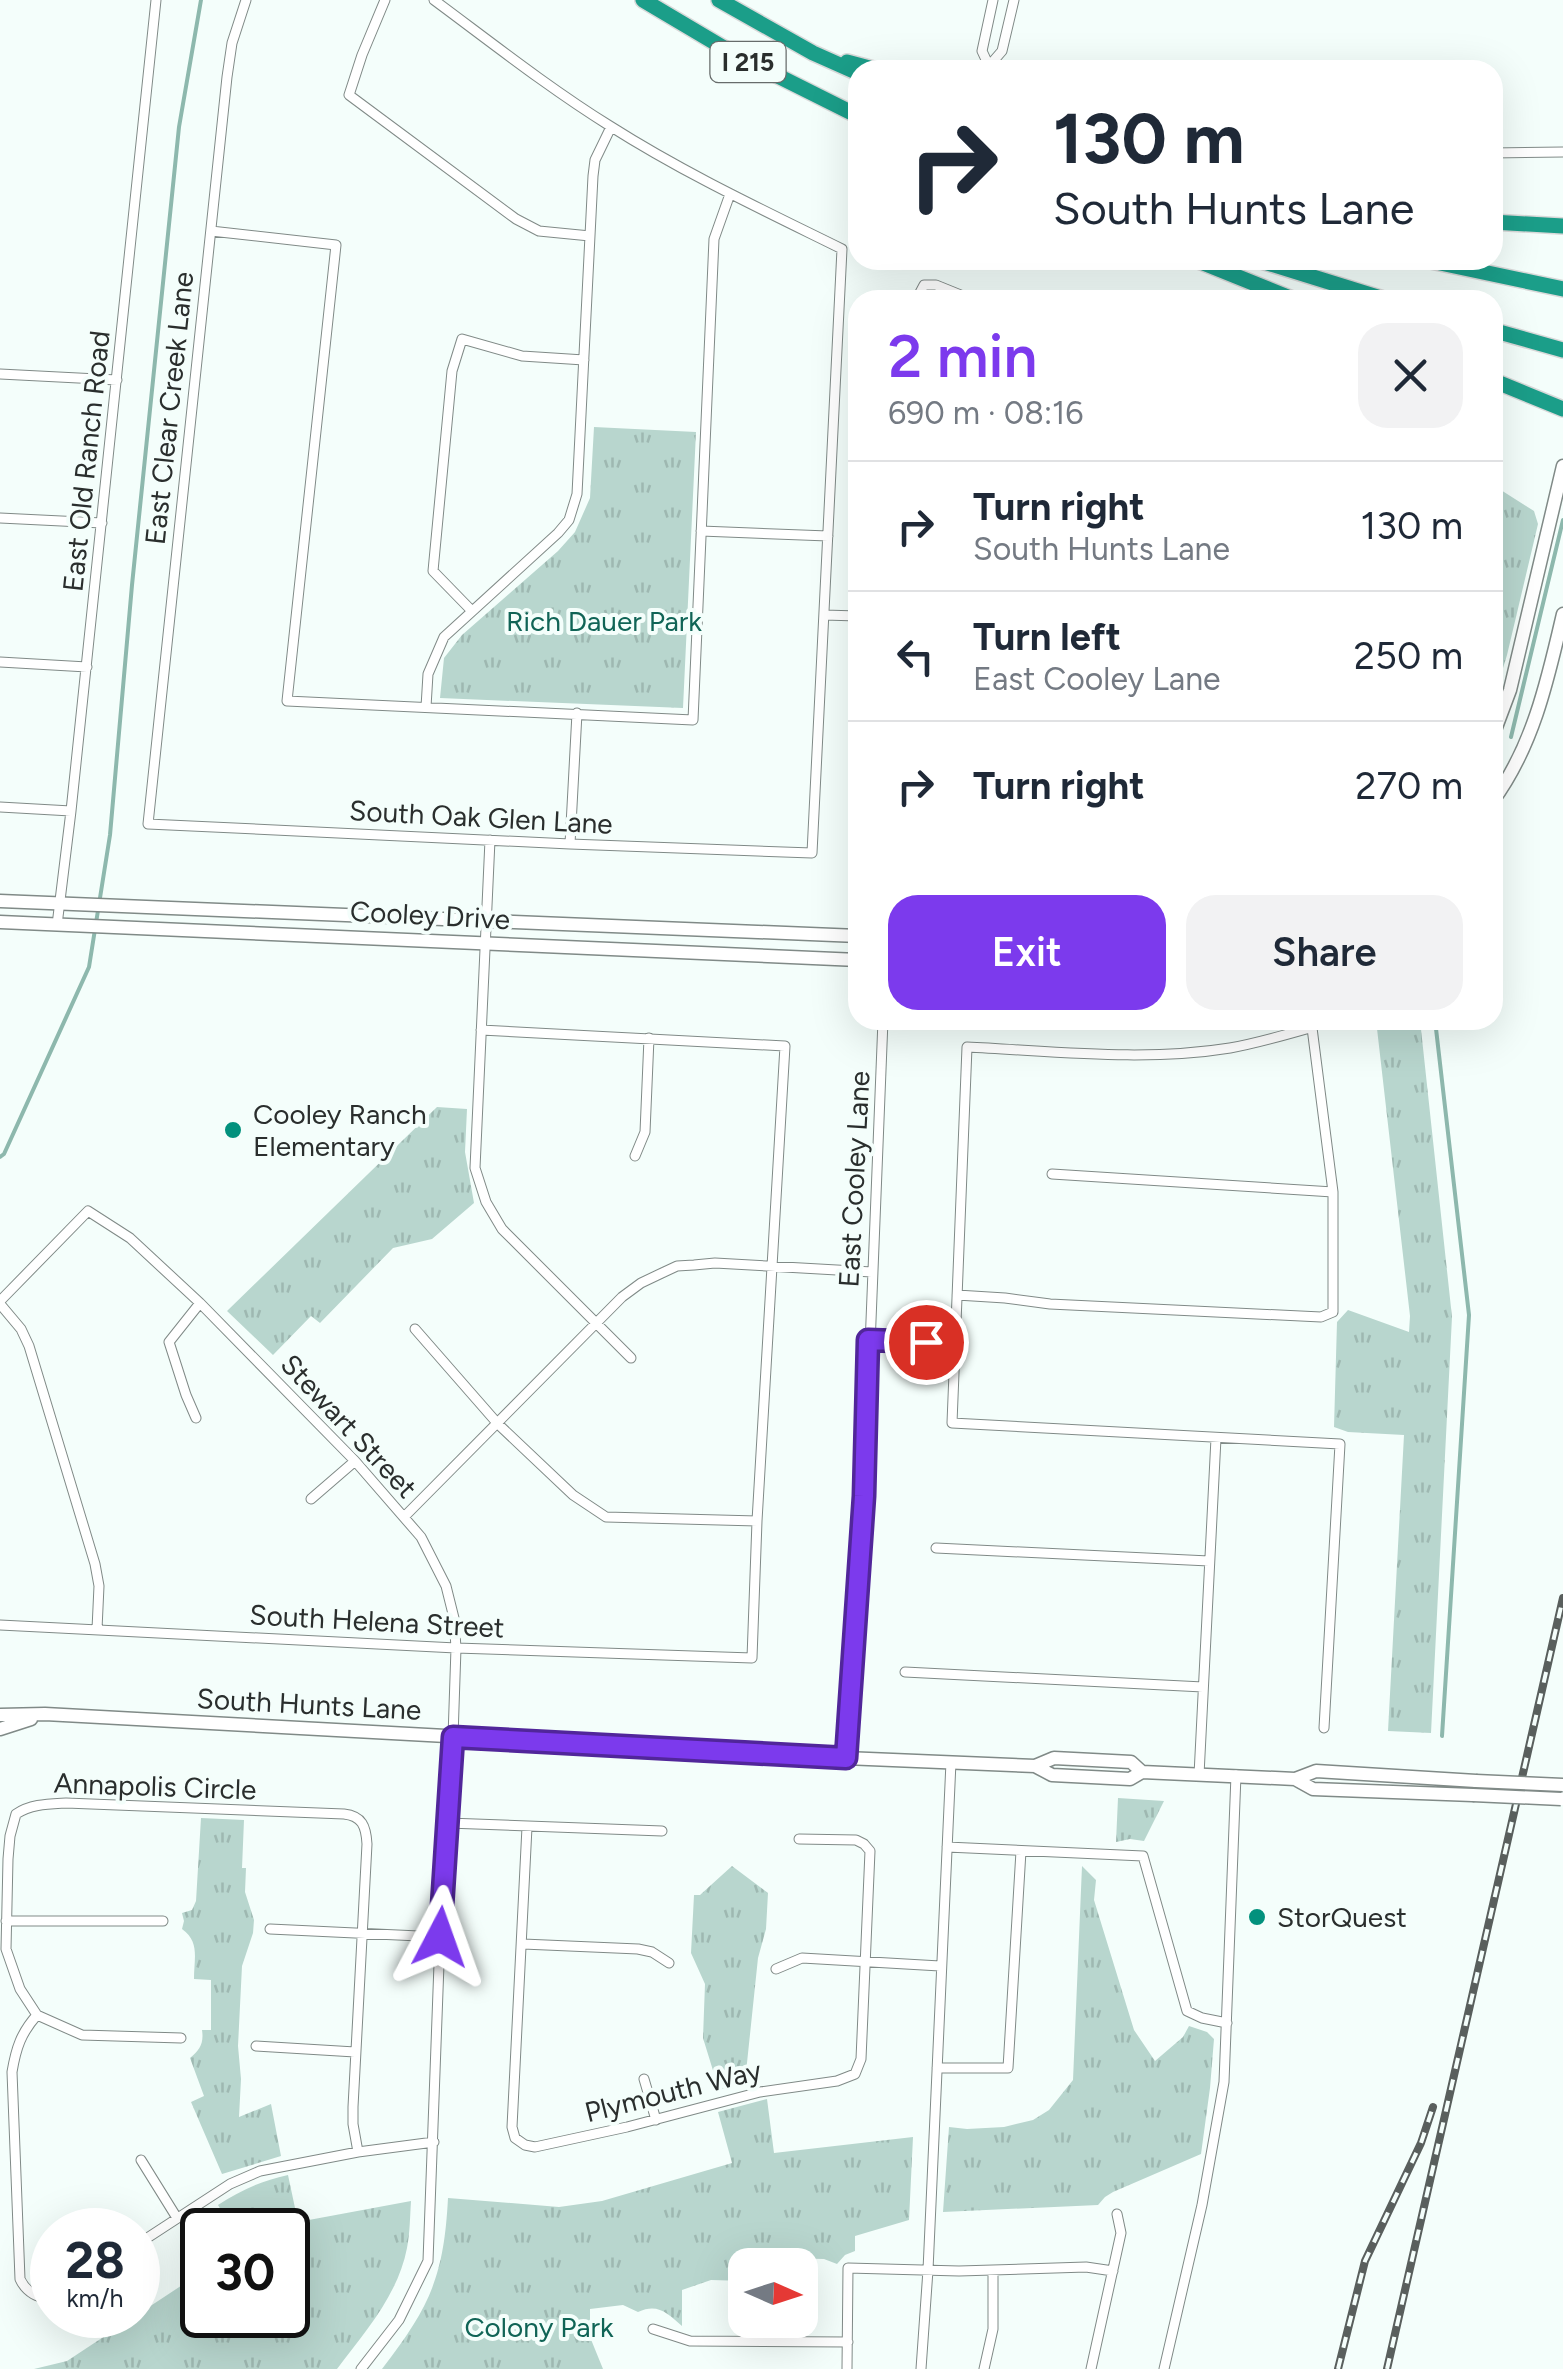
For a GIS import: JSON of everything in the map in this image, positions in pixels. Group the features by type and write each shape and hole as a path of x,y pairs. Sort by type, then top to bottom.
{"highway":[{"name":"I 215","path":"643,0 748,62 848,111"},
{"name":"I 215","path":"720,0 848,69"},
{"path":"813,53 848,62"},
{"path":"1503,223 1561,226"},
{"path":"1221,270 1270,290"},
{"path":"1290,270 1355,290"},
{"path":"1472,270 1563,290"},
{"path":"1503,333 1563,350"},
{"path":"1503,385 1563,409"}],"street":[{"name":"East Old Ranch Road","path":"57,926 156,0"},
{"name":"East Clear Creek Lane","path":"148,824 226,77 246,0"},
{"path":"385,0 349,95 516,219 539,231 590,236"},
{"path":"434,0 611,127 730,194 842,249 824,615 848,616"},
{"path":"987,60 982,51 993,0"},
{"path":"995,60 1002,51 1014,0"},
{"path":"426,708 428,674 444,638 558,533 574,508 595,160 611,127"},
{"path":"1503,153 1563,152"},
{"path":"211,230 336,245 287,701 692,720 714,239 730,194"},
{"path":"921,290 924,285 948,290"},
{"path":"471,610 434,570 452,371 462,339 522,356 584,360"},
{"path":"0,374 117,380"},
{"path":"1503,709 1563,466"},
{"path":"0,518 102,523"},
{"path":"701,531 828,536"},
{"path":"1503,787 1528,738 1548,679 1563,614"},
{"name":"South Oak Glen Lane","path":"148,824 812,853 824,615"},
{"path":"0,662 87,666"},
{"path":"570,844 577,713"},
{"path":"0,807 72,810"},
{"path":"490,840 475,1168 486,1202 502,1230 631,1358"},
{"name":"Cooley Drive","path":"0,901 848,936"},
{"path":"160,908 160,928"},
{"name":"Cooley Drive","path":"0,922 848,960"},
{"path":"415,1329 498,1424 573,1495 606,1517 758,1521 785,1046 481,1030"},
{"name":"East Cooley Lane","path":"846,1758 864,1496 883,1030"},
{"path":"1291,1030 1229,1048 1184,1052 1136,1054 967,1047 952,1423 1340,1444 1324,1728"},
{"path":"957,1295 1050,1304 1302,1316 1333,1312 1333,1192 1313,1030"},
{"path":"634,1156 644,1132 650,1038"},
{"path":"1052,1174 1333,1192"},
{"name":"Stewart Street","path":"0,1302 88,1210 130,1238 200,1303 354,1460 421,1538 446,1586 456,1648 428,2260 399,2320 361,2369"},
{"path":"404,1517 622,1297 641,1283 677,1266 715,1263 872,1272"},
{"path":"0,1302 29,1346 95,1564 98,1629"},
{"path":"196,1418 170,1342 200,1303"},
{"path":"868,1340 955,1343"},
{"path":"1199,1775 1216,1438"},
{"path":"311,1499 354,1460"},
{"name":"South Helena Street","path":"0,1624 456,1648 752,1658 758,1521"},
{"path":"936,1548 1209,1561"},
{"path":"905,1672 1202,1687"},
{"path":"0,1729 45,1714"},
{"name":"South Hunts Lane","path":"0,1716 45,1714 1036,1766 1052,1775 1130,1779 1142,1772 1295,1778 1313,1789 1475,1788 1562,1795"},
{"path":"921,2369 951,1762"},
{"path":"1164,2369 1202,2205 1224,2082 1236,1775"},
{"name":"Annapolis Circle","path":"37,2015 20,1988 6,1949 10,1836 16,1814 25,1808 66,1802 354,1815 364,1826 367,1844 353,2124 358,2152"},
{"path":"448,1823 662,1831"},
{"name":"Plymouth Way","path":"527,1826 512,2127 515,2138 535,2148 760,2092 837,2081 856,2074 861,2059 870,1852 856,1840 799,1838"},
{"path":"947,1846 1143,1856 1187,2010 1202,2018 1227,2022"},
{"path":"938,2068 1008,2068 1020,1851"},
{"path":"6,1921 162,1921"},
{"path":"270,1929 440,1937"},
{"path":"523,1944 638,1949 670,1962"},
{"path":"776,1969 802,1958 940,1966"},
{"path":"30,2292 20,2280 12,2072 24,2030 37,2015 82,2035 181,2038"},
{"path":"256,2046 356,2052"},
{"path":"644,2078 656,2120"},
{"path":"160,2229 230,2184 260,2171 434,2142"},
{"path":"140,2160 177,2218"},
{"path":"1091,2369 1120,2233 1117,2214"},
{"path":"848,2369 848,2268 1113,2270"},
{"path":"984,2369 993,2330 993,2270"},
{"path":"653,2329 690,2342 848,2342"}],"green space":[{"name":"Rich Dauer Park","path":"594,427 696,432 683,708 440,698 444,658 462,635 575,532 590,498"},
{"path":"1503,491 1534,511 1538,524 1503,668"},
{"path":"1377,1030 1421,1030 1452,1317 1431,1733 1388,1731 1404,1435 1348,1432 1334,1427 1337,1322 1348,1310 1409,1332"},
{"path":"437,1107 467,1109 465,1152 474,1203 432,1239 393,1248 320,1323 311,1316 273,1355 227,1311"},
{"path":"1118,1798 1164,1801 1144,1841 1116,1842"},
{"path":"201,1818 244,1820 242,1868 246,1868 245,1892 254,1920 242,1966 239,2117 271,2104 281,2156 222,2174 191,2102 204,2096 190,2058 200,2046 202,2030 211,2030 211,1980 194,1979 194,1945 182,1929 182,1913 192,1910 196,1901"},
{"path":"732,1866 768,1893 766,1929 758,1958 745,2082 719,2090 703,2038 705,1984 691,1953 694,1895 700,1895"},
{"path":"1082,1866 1096,1880 1094,1900 1134,2030 1155,2061 1183,2037 1189,2026 1214,2039 1201,2154 1113,2192 1098,2205 943,2212 949,2127 1004,2127 1033,2120 1049,2110 1073,2080"},
{"name":"Colony Park","path":"767,2099 774,2153 913,2137 909,2220 855,2236 855,2251 837,2264 818,2259 818,2248 728,2248 728,2280 711,2280 682,2290 682,2326 657,2309 638,2312 623,2305 590,2309 590,2337 603,2369 382,2369 412,2327 432,2289 443,2249 448,2198 559,2207 602,2201 732,2163 718,2112"},
{"path":"288,2175 295,2208 218,2205 235,2195"},
{"path":"411,2201 407,2248 396,2282 337,2369 34,2369 67,2361 102,2338 160,2338 160,2300 180,2287 180,2338 310,2338 310,2220"}],"waterway":[{"path":"0,1157 89,967 110,835 179,127 201,0"},
{"path":"1511,737 1563,520"},
{"path":"1436,1030 1469,1315 1442,1736"}],"railway":[{"path":"1387,2369 1563,1598"},
{"path":"1338,2369 1365,2261 1421,2143 1433,2107"}],"place":[{"name":"Cooley Ranch Elementary","path":"233,1130"},
{"name":"StorQuest","path":"1257,1917"}],"route":[{"path":"440,1937 453,1737 846,1758 864,1496 868,1340 926,1342"}]}
